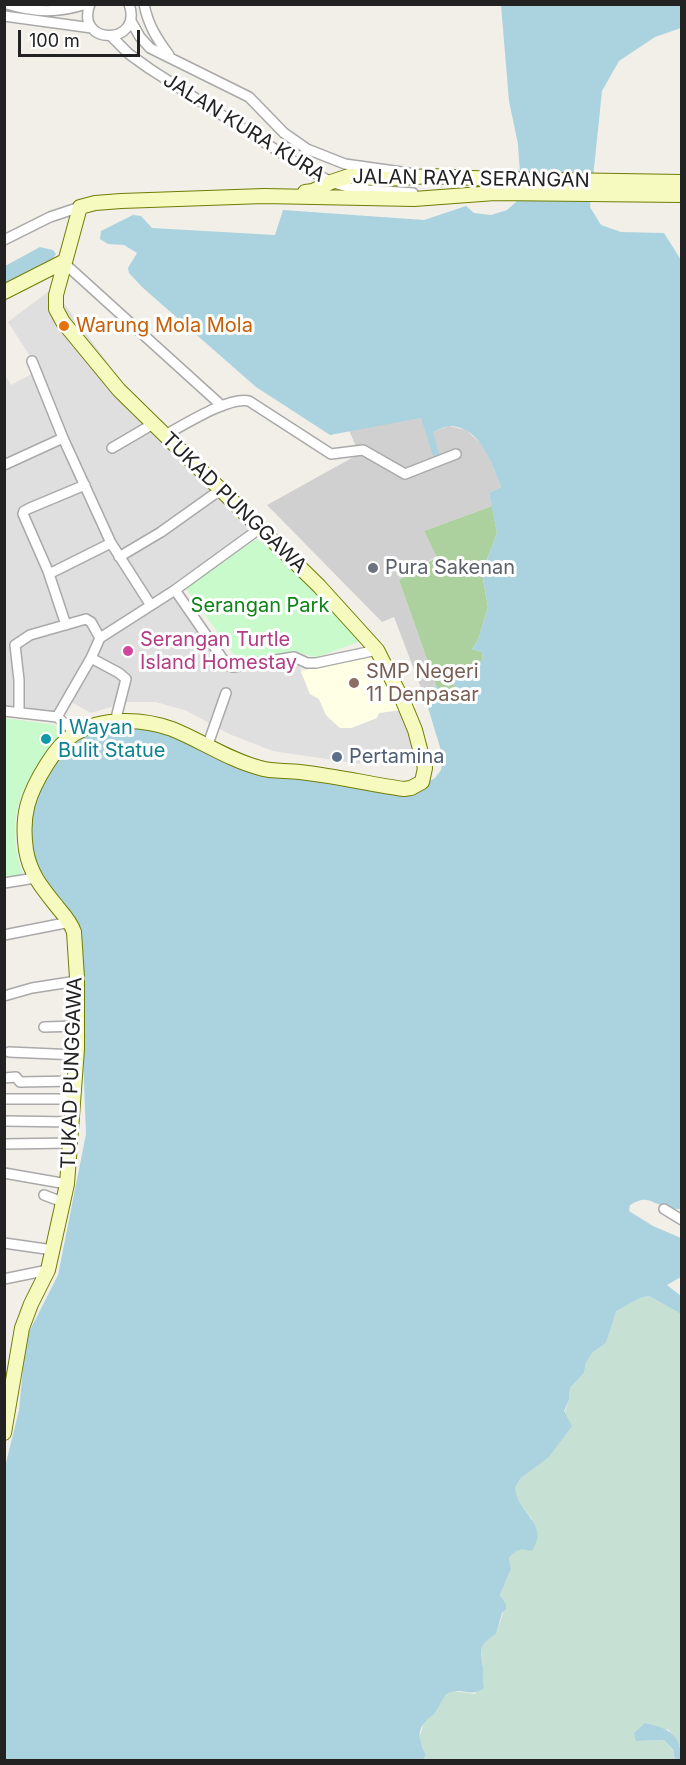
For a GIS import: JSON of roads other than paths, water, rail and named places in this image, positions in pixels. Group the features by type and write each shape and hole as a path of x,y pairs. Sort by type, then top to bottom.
{"street":[{"path":"7,4 46,12 66,11 88,4 88,18 92,28"},
{"path":"144,4 147,20 154,36 171,57"},
{"path":"4,16 92,28 100,34 111,36 121,33 131,21 131,7"},
{"name":"JALAN KURA KURA","path":"131,21 140,37 150,48 249,97 284,133 307,149 345,164 430,176"},
{"name":"JALAN KURA KURA","path":"111,36 129,54 150,69 295,162 331,182 354,189 460,196"},
{"name":"JALAN RAYA SERANGAN","path":"264,196 314,191 349,176 386,179 430,176 495,186 616,195 663,188 681,182"},
{"name":"JALAN RAYA SERANGAN","path":"80,207 121,201 264,196 414,199 460,196 495,186 619,181 663,188 681,195"},
{"path":"4,240 50,217 80,207"},
{"name":"TUKAD PUNGGAWA","path":"4,1433 22,1328 48,1270 67,1184 75,1099 78,1026 74,935 70,922 35,878 26,853 23,829 27,806 35,785 51,759 64,742 76,733 115,722 143,722 174,730 207,747 268,770 300,772 404,789 417,786 424,777 422,753 404,701 377,650 318,586 118,390 63,322 55,302 63,262 80,207"},
{"path":"4,292 63,262 222,406"},
{"path":"32,361 63,438 111,543 150,604"},
{"path":"165,435 222,406 243,399 331,454 363,450 405,474 456,454"},
{"path":"112,448 153,424"},
{"path":"4,465 63,438"},
{"path":"66,625 49,574 23,514 24,511 85,485"},
{"path":"119,557 161,532 220,490"},
{"path":"57,717 100,638 175,590 259,529"},
{"path":"49,574 111,543"},
{"path":"175,590 222,658 233,667 294,657 307,663 316,663 377,650"},
{"path":"19,713 19,680 15,645 30,635 82,620 89,620 100,638"},
{"path":"91,658 126,679 115,722"},
{"path":"207,747 226,693"},
{"path":"4,711 57,717 76,733"},
{"path":"4,883 35,878"},
{"path":"4,935 70,922"},
{"path":"4,996 32,987 77,981"},
{"path":"44,1027 78,1026"},
{"path":"9,1052 77,1055"},
{"path":"4,1078 16,1077 20,1082 21,1098"},
{"path":"20,1082 76,1081"},
{"path":"4,1098 75,1099"},
{"path":"4,1121 73,1122"},
{"path":"4,1144 71,1143"},
{"path":"4,1173 67,1184"},
{"path":"44,1195 65,1203"},
{"path":"664,1209 681,1220"},
{"path":"4,1243 52,1250"},
{"path":"4,1279 48,1270"}],"water":[{"path":"501,5 681,5 681,28 655,37 619,61 602,91 590,207 601,225 621,232 664,233 681,260 681,1209 641,1200 630,1205 629,1211 653,1226 681,1238 681,1277 667,1285 681,1296 681,1314 649,1296 640,1298 616,1311 606,1343 592,1353 586,1363 584,1373 570,1388 569,1400 564,1411 572,1426 548,1458 521,1478 515,1487 521,1504 538,1533 537,1542 532,1551 519,1550 509,1558 511,1569 500,1595 506,1604 506,1609 502,1613 496,1634 483,1645 481,1651 484,1688 470,1693 452,1692 444,1697 436,1711 421,1728 421,1741 426,1755 423,1760 5,1760 5,1467 19,1410 26,1338 58,1275 86,1134 78,926 42,884 30,852 26,812 59,754 90,725 183,727 257,760 395,782 395,786 426,783 435,778 441,770 443,757 426,701 436,685 443,695 453,702 455,685 447,676 456,672 463,676 483,659 482,652 472,649 478,640 488,607 482,573 497,533 489,493 501,487 484,449 478,440 462,428 449,426 433,432 440,457 434,459 421,418 330,435 256,387 142,287 129,273 128,268 137,253 124,245 108,244 100,239 101,231 133,215 141,216 152,228 275,235 283,210 424,220 466,206 474,213 491,215 507,210 516,202 521,189 518,144 509,101"},
{"path":"40,247 53,250 56,254 46,269 5,290 5,266"},
{"path":"645,1723 660,1727 672,1734 679,1744 681,1760 675,1760 673,1750 664,1740 636,1741 634,1733"}],"place":[{"name":"Warung Mola Mola","path":"64,326"},
{"name":"Pura Sakenan","path":"373,568"},
{"name":"Serangan Turtle Island Homestay","path":"128,651"},
{"name":"SMP Negeri 11 Denpasar","path":"354,683"},
{"name":"I Wayan Bulit Statue","path":"46,739"},
{"name":"Pertamina","path":"337,757"}],"park label":[{"name":"Serangan Park","path":"260,606"}]}
